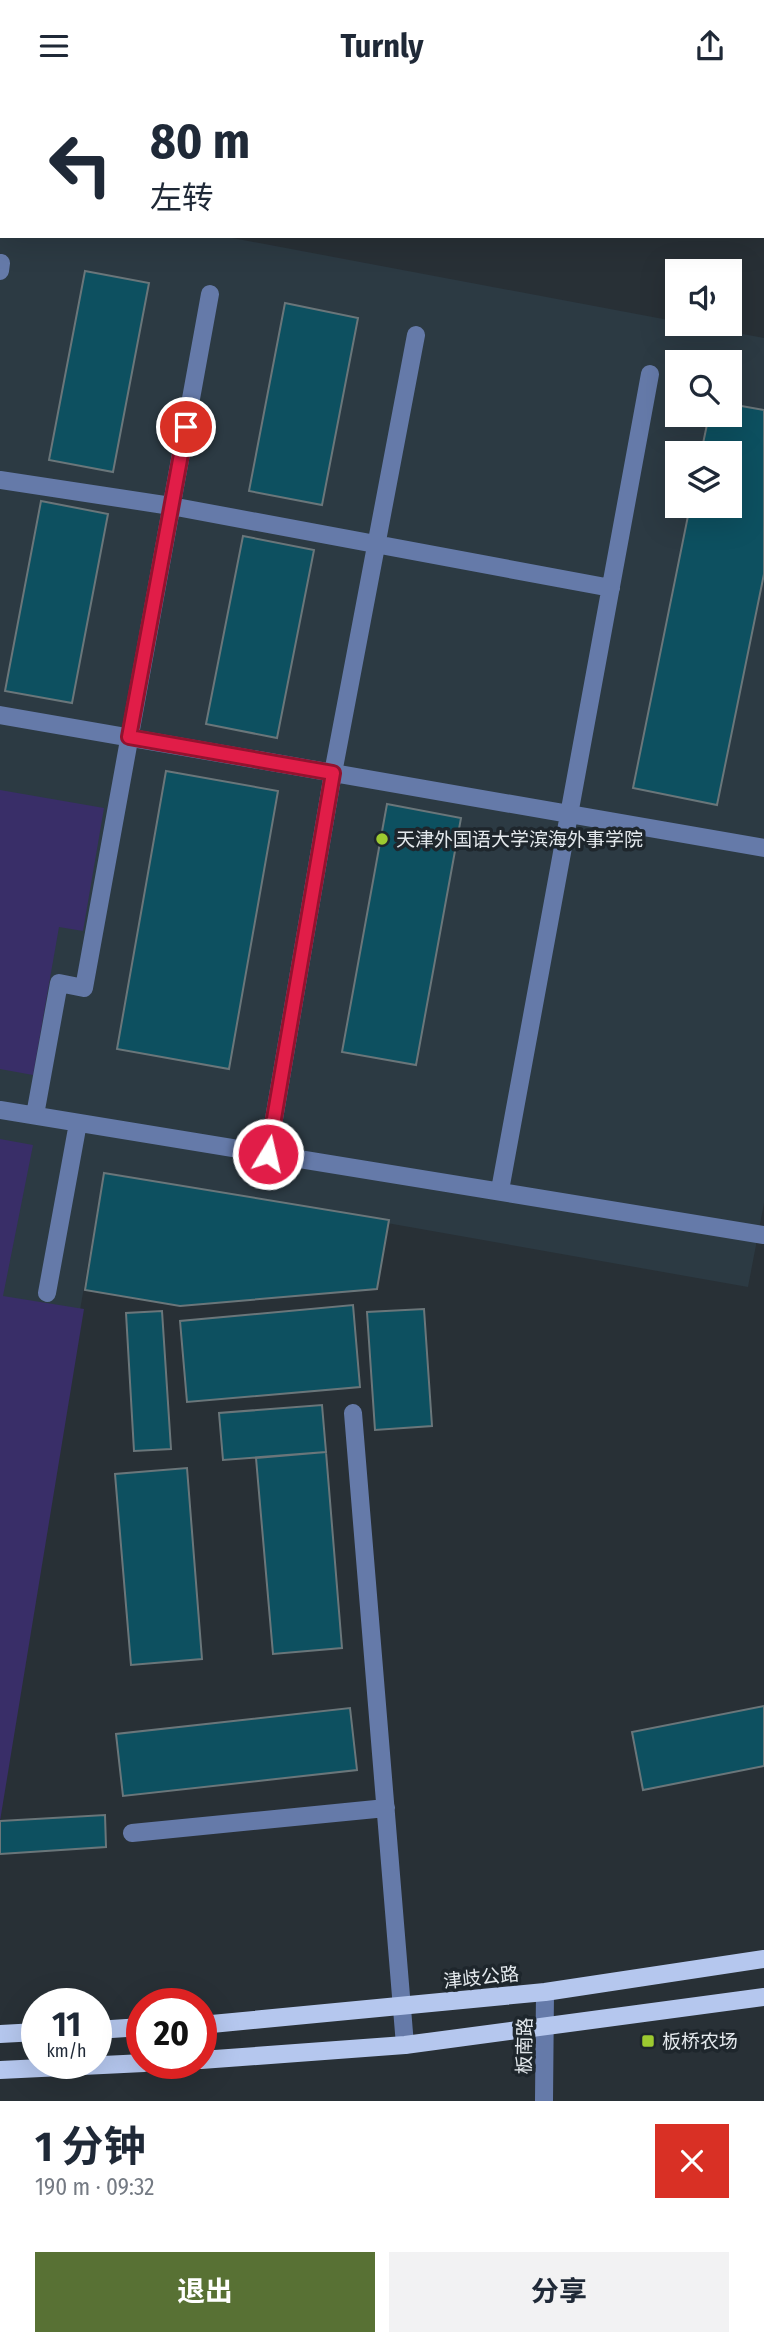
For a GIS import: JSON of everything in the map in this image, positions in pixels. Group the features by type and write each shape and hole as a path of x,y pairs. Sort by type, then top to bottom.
{"main road":[{"name":"津歧公路","path":"217,2023 545,1992 764,1959"},
{"path":"217,2059 405,2045 545,2029 764,1997"},
{"path":"0,2034 21,2033"},
{"path":"0,2070 126,2064"}],"street":[{"path":"35,1115 59,983 84,988 210,294"},
{"path":"268,1154 333,773 416,335"},
{"path":"500,1191 650,374"},
{"path":"0,480 171,506 611,587"},
{"path":"0,715 764,848"},
{"path":"0,1110 764,1235"},
{"path":"47,1293 78,1122"},
{"path":"353,1413 405,2045"},
{"path":"132,1833 386,1808"},
{"name":"板南路","path":"544,2101 545,1992"}],"shaded area":[{"name":"天津外国语大学滨海外事学院","path":"0,238 233,238 665,319 665,336 742,336 742,334 764,338 764,1203 748,1287 104,1173 0,1767"},
{"path":"0,790 104,808 83,931 59,927 33,1075 0,1069"},
{"path":"0,1139 33,1145 3,1296 84,1309 0,1821"}],"building":[{"path":"85,271 149,283 113,472 49,460"},
{"path":"285,303 358,318 322,505 249,491"},
{"path":"742,406 764,410 764,574 717,805 633,788 688,518 742,518 742,441 704,441 706,427 742,427"},
{"path":"41,501 108,514 72,703 5,691"},
{"path":"243,536 314,550 277,738 206,724"},
{"path":"166,771 278,791 229,1069 117,1049"},
{"path":"387,804 461,818 416,1065 342,1052"},
{"path":"104,1173 389,1220 377,1289 180,1306 85,1290"},
{"path":"353,1305 360,1387 187,1402 180,1321"},
{"path":"424,1309 432,1426 375,1430 367,1312"},
{"path":"162,1311 171,1449 134,1451 126,1313"},
{"path":"322,1405 326,1452 223,1460 219,1413"},
{"path":"326,1452 342,1648 273,1654 256,1458"},
{"path":"187,1468 202,1659 131,1665 115,1474"},
{"path":"764,1706 764,1766 643,1790 632,1732"},
{"path":"350,1708 357,1770 123,1796 116,1734"},
{"path":"105,1815 106,1847 0,1854 0,1821"}],"place":[{"name":"天津外国语大学滨海外事学院","path":"382,839"},
{"name":"板桥农场","path":"648,2041"}],"route":[{"path":"186,427 129,737 333,773 268,1154"}]}
